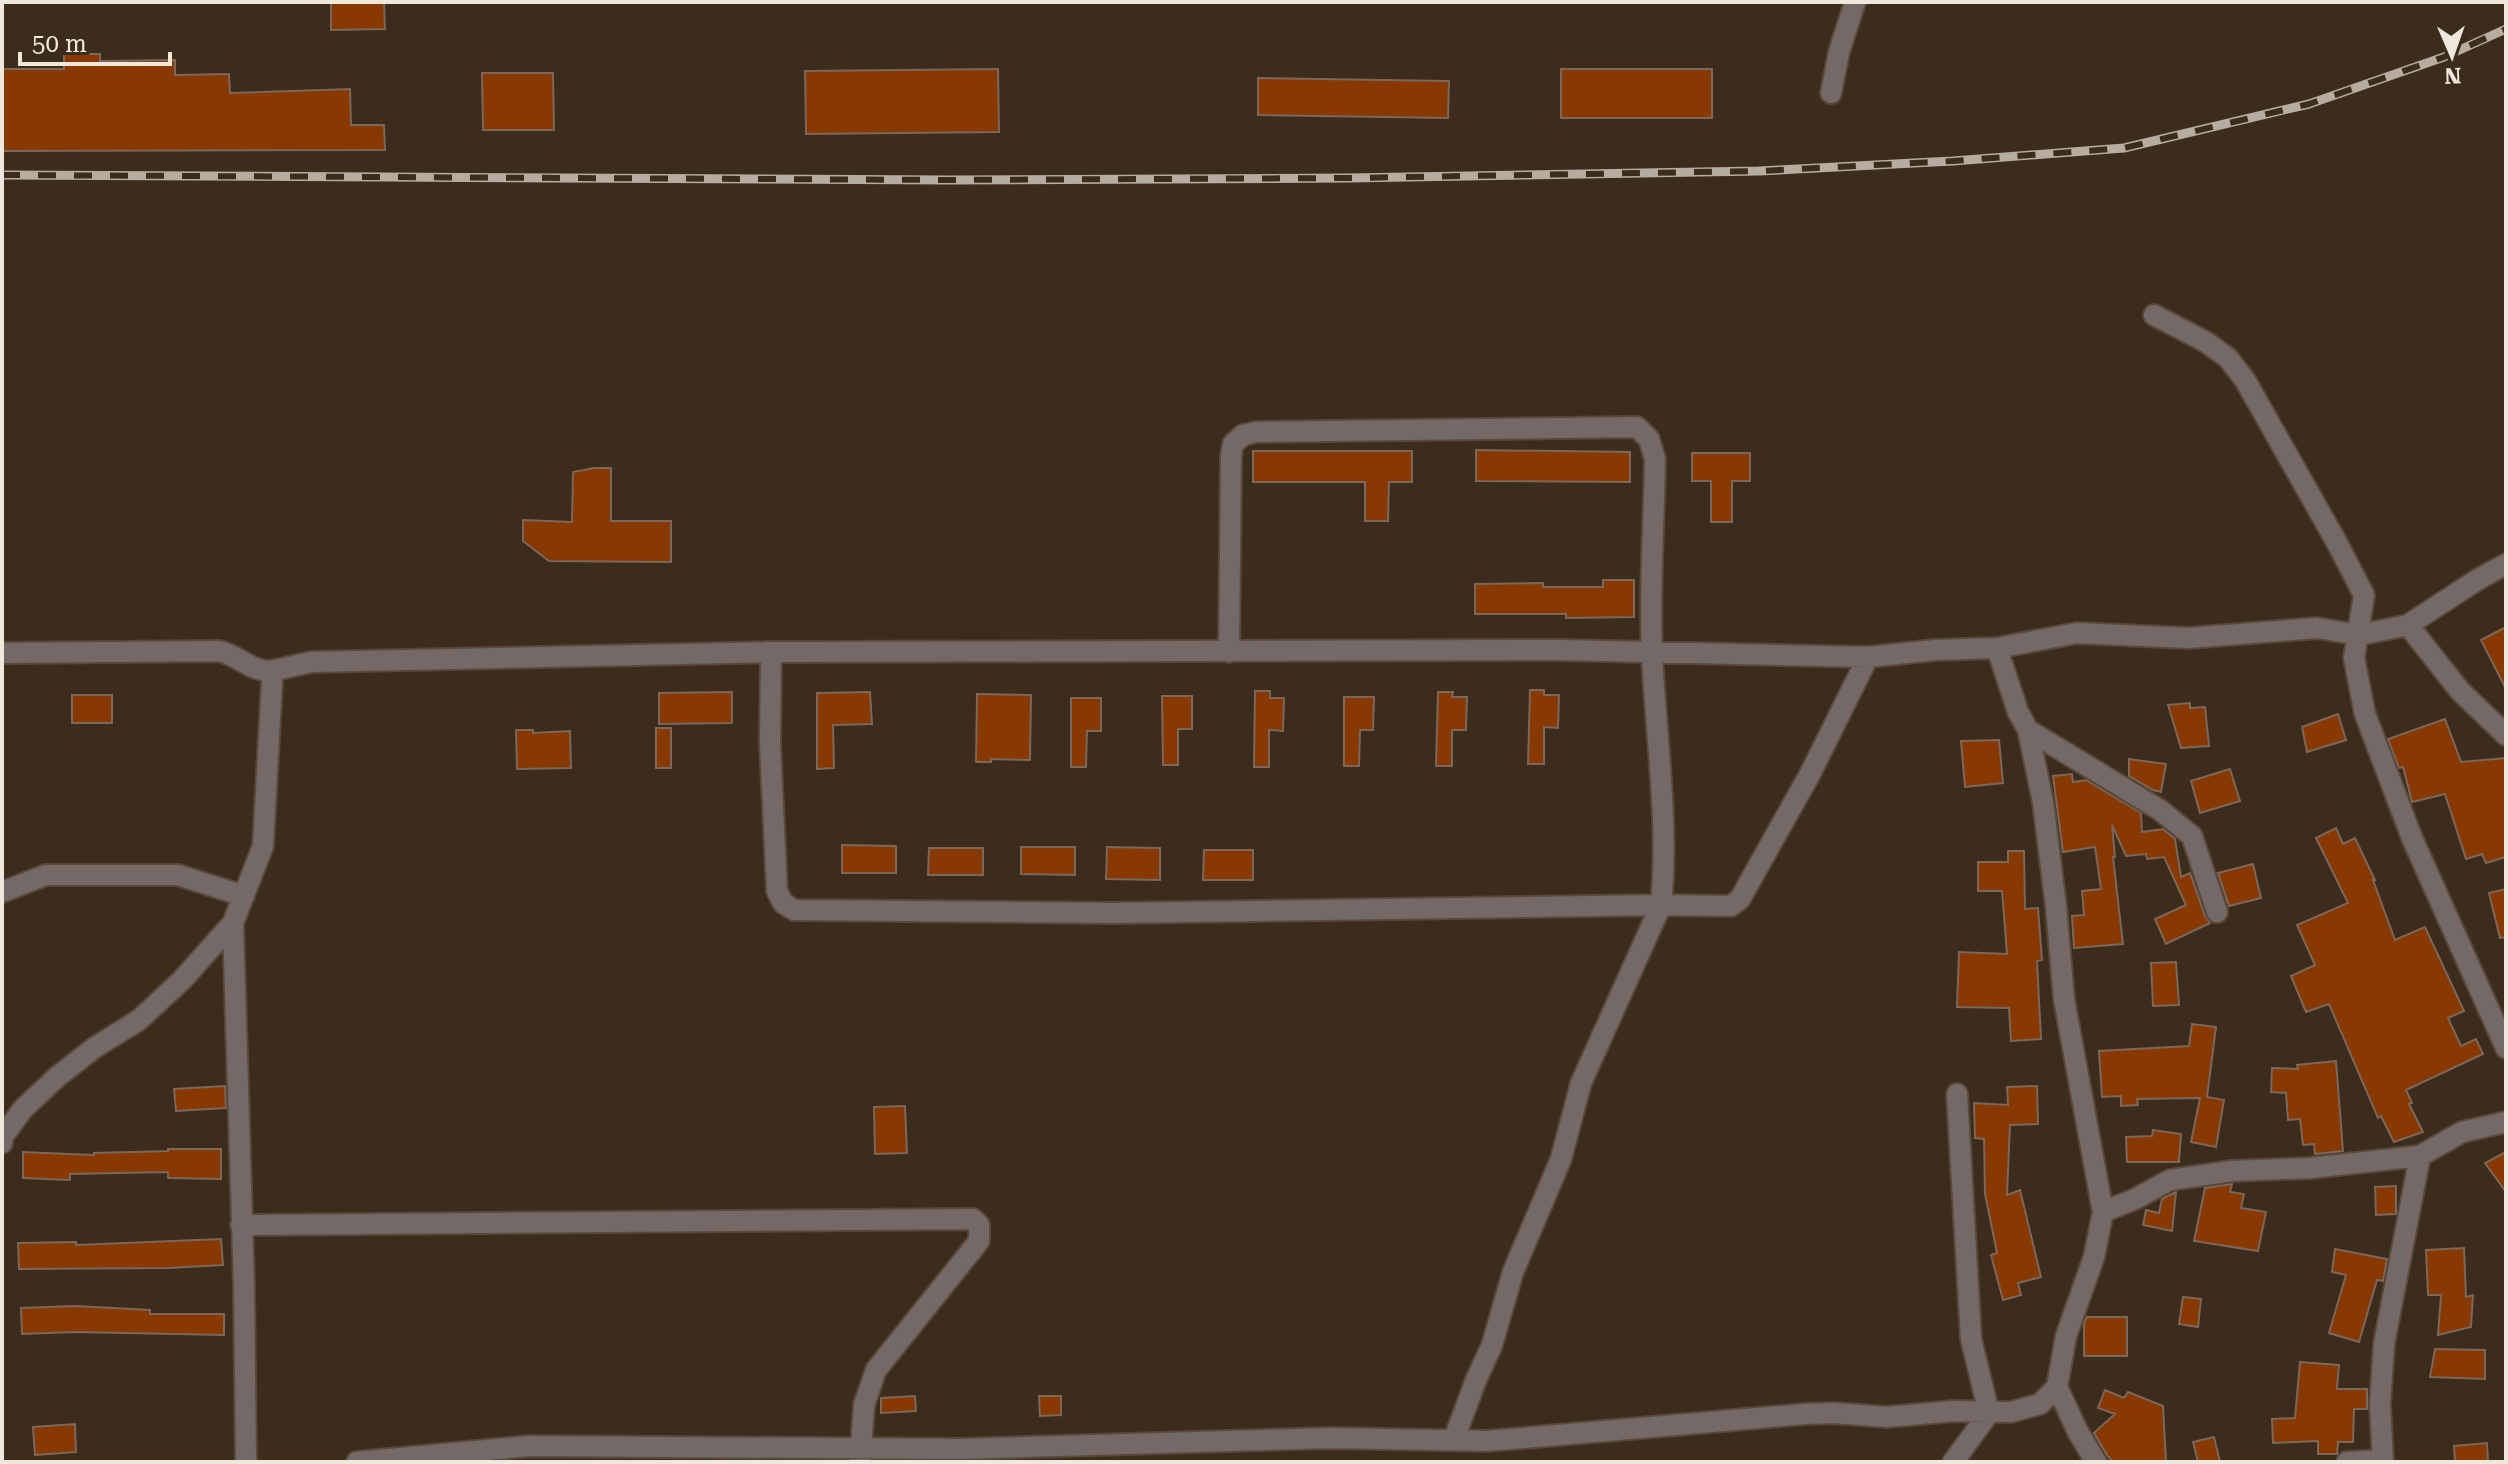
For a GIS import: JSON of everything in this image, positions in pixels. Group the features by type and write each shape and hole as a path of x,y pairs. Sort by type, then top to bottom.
{"street":[{"path":"1831,93 1839,52 1855,2"},
{"path":"2154,315 2206,342 2228,358 2245,380 2364,595 2354,658 2365,714 2412,838 2506,1048"},
{"path":"1229,652 1231,456 1233,444 1243,435 1256,432 1637,427 1649,439 1655,459 1652,652 1659,741 1663,854 1661,905 1581,1083 1561,1159 1513,1272 1492,1345 1454,1439"},
{"path":"2,653 219,651 238,657 262,671 311,662 771,652 1561,650 1868,657 1997,648 2077,633 2188,638 2317,628 2359,635 2408,625 2506,564"},
{"path":"2408,625 2460,691 2506,735"},
{"path":"357,1462 530,1446 860,1455 1331,1438 1487,1441 1805,1414 1887,1417 1954,1411 2011,1412 2040,1404 2057,1387 2066,1336 2094,1257 2103,1212 2064,999 2043,802 2028,730 2018,712 1997,648"},
{"path":"771,652 770,744 777,891 783,903 794,910 1112,913 1731,906 1740,899 1810,774 1868,657"},
{"path":"2,1143 3,1136 23,1109 94,1048 139,1020 182,980 233,923 263,846 271,671"},
{"path":"2028,730 2160,810 2192,836 2217,912"},
{"path":"2,892 46,875 178,875 244,896"},
{"path":"233,923 246,1462"},
{"path":"1953,1462 1989,1413 1971,1339 1957,1094"},
{"path":"2103,1212 2170,1180 2232,1171 2310,1168 2420,1156 2462,1132 2506,1122"},
{"path":"2347,1462 2383,1461 2380,1404 2384,1344 2420,1156"},
{"path":"241,1225 976,1221 980,1231 979,1241 876,1370 864,1405 860,1455"},
{"path":"2057,1387 2096,1462"}],"building":[{"path":"331,2 384,2 385,29 331,30"},
{"path":"64,54 100,54 100,61 175,60 175,75 229,74 230,93 350,89 351,125 384,125 385,150 2,151 2,69 64,69"},
{"path":"998,69 999,132 806,134 805,71"},
{"path":"1561,69 1712,69 1712,118 1561,118"},
{"path":"482,73 553,73 554,130 483,130"},
{"path":"1258,78 1449,81 1448,118 1258,115"},
{"path":"1476,450 1630,452 1630,482 1476,481"},
{"path":"1253,451 1412,451 1412,482 1389,482 1388,521 1365,521 1365,482 1253,482"},
{"path":"1692,453 1750,453 1750,481 1732,481 1732,522 1711,522 1711,481 1692,481"},
{"path":"611,468 611,521 671,521 671,562 549,561 523,541 523,520 572,522 573,472"},
{"path":"1603,580 1634,580 1634,617 1475,614 1475,584 1543,583 1543,587 1603,587"},
{"path":"2506,627 2506,689 2481,640"},
{"path":"1530,690 1544,690 1544,695 1559,695 1558,728 1544,727 1544,764 1528,764"},
{"path":"1255,691 1270,691 1270,698 1284,698 1283,731 1269,730 1269,767 1254,767"},
{"path":"732,692 732,723 659,724 659,693"},
{"path":"870,692 872,724 833,725 834,768 817,769 817,693"},
{"path":"1438,692 1453,692 1452,697 1467,697 1466,730 1452,730 1452,766 1436,766"},
{"path":"977,694 1031,695 1030,760 991,759 991,762 976,762"},
{"path":"72,695 112,695 112,723 72,723"},
{"path":"1162,696 1192,696 1192,729 1178,729 1178,765 1163,765"},
{"path":"1344,697 1374,697 1373,730 1360,730 1359,766 1344,766"},
{"path":"1071,698 1101,698 1101,731 1087,731 1086,767 1071,767"},
{"path":"2190,703 2190,708 2205,707 2209,746 2181,748 2168,705"},
{"path":"2338,714 2346,740 2307,752 2302,727"},
{"path":"2445,719 2461,762 2506,758 2506,857 2486,863 2482,854 2466,859 2445,794 2412,802 2403,767 2399,768 2388,739"},
{"path":"656,728 671,728 671,768 656,768"},
{"path":"516,730 533,730 533,733 570,731 571,768 517,769"},
{"path":"1999,740 2003,783 1965,787 1961,741"},
{"path":"2129,759 2166,764 2161,792 2129,776"},
{"path":"2230,769 2240,801 2200,813 2191,781"},
{"path":"2072,774 2073,782 2086,780 2141,813 2142,832 2163,829 2175,839 2181,877 2190,873 2210,923 2166,944 2155,919 2186,905 2164,857 2147,859 2146,854 2126,856 2112,825 2123,944 2074,948 2072,916 2084,915 2082,891 2101,889 2095,847 2063,852 2053,776"},
{"path":"2336,828 2343,844 2355,838 2375,880 2395,940 2425,927 2464,1011 2448,1018 2461,1046 2476,1039 2483,1054 2406,1090 2412,1103 2409,1104 2423,1132 2394,1142 2381,1116 2378,1118 2329,1004 2306,1012 2291,976 2315,965 2297,925 2348,903 2316,838"},
{"path":"842,845 896,846 896,873 842,873"},
{"path":"1021,847 1075,847 1075,875 1021,874"},
{"path":"1107,847 1160,848 1160,880 1106,879"},
{"path":"929,848 983,848 983,875 928,875"},
{"path":"1204,850 1253,850 1253,880 1203,880"},
{"path":"2008,851 2024,851 2025,909 2038,908 2042,960 2037,961 2041,1039 2011,1041 2009,1008 1957,1007 1959,952 2007,954 2002,891 1978,891 1978,862 2008,862"},
{"path":"2253,864 2261,898 2229,906 2218,873"},
{"path":"2506,889 2506,937 2500,938 2489,893"},
{"path":"2176,962 2179,1005 2153,1006 2151,963"},
{"path":"2192,1024 2216,1027 2207,1097 2224,1100 2216,1147 2191,1142 2200,1098 2137,1099 2138,1105 2121,1106 2121,1096 2102,1097 2099,1051 2189,1046"},
{"path":"2336,1061 2343,1151 2315,1154 2314,1144 2303,1145 2300,1119 2288,1120 2286,1093 2271,1092 2272,1068 2298,1069 2297,1065"},
{"path":"225,1086 226,1108 176,1111 174,1089"},
{"path":"2037,1086 2038,1124 2010,1125 2007,1195 2020,1190 2041,1277 2018,1283 2021,1295 2003,1300 1991,1255 1997,1253 1985,1194 1984,1139 1975,1138 1974,1103 2008,1105 2007,1087"},
{"path":"905,1106 907,1153 875,1154 874,1107"},
{"path":"2153,1130 2181,1134 2179,1162 2127,1162 2126,1137 2152,1136"},
{"path":"168,1149 221,1149 221,1179 168,1178 168,1172 70,1174 70,1180 23,1178 23,1152 94,1155"},
{"path":"2506,1152 2506,1192 2485,1163"},
{"path":"2232,1184 2230,1192 2244,1194 2241,1208 2266,1212 2258,1251 2194,1241 2205,1188"},
{"path":"2396,1186 2396,1214 2376,1215 2375,1187"},
{"path":"2176,1192 2172,1231 2143,1225 2146,1210 2159,1213 2162,1199"},
{"path":"221,1239 223,1265 19,1269 18,1243 76,1242 76,1245"},
{"path":"2464,1248 2466,1297 2473,1295 2471,1327 2438,1335 2441,1295 2428,1295 2426,1250"},
{"path":"2335,1249 2387,1259 2383,1281 2377,1280 2359,1342 2329,1333 2346,1275 2332,1272"},
{"path":"2183,1297 2201,1299 2198,1327 2179,1324"},
{"path":"75,1306 150,1310 150,1314 224,1314 224,1335 22,1334 21,1308"},
{"path":"2087,1317 2127,1317 2127,1356 2084,1356 2084,1323"},
{"path":"2435,1349 2485,1350 2485,1379 2430,1377"},
{"path":"2300,1362 2339,1365 2337,1389 2367,1389 2367,1409 2354,1409 2353,1442 2338,1442 2337,1454 2318,1454 2318,1441 2273,1443 2272,1419 2295,1418"},
{"path":"2105,1390 2124,1398 2128,1392 2163,1406 2166,1462 2113,1462 2107,1455 2094,1433 2115,1414 2098,1408"},
{"path":"915,1396 916,1411 881,1413 881,1398"},
{"path":"1039,1396 1061,1396 1061,1415 1040,1416"},
{"path":"75,1424 76,1452 35,1455 33,1427"},
{"path":"2214,1437 2220,1462 2198,1462 2193,1442"},
{"path":"2487,1443 2488,1462 2455,1462 2454,1446"}],"railway":[{"path":"2,175 948,180 1349,178 1759,171 1953,161 2124,148 2309,104 2444,57 2506,29"}]}
